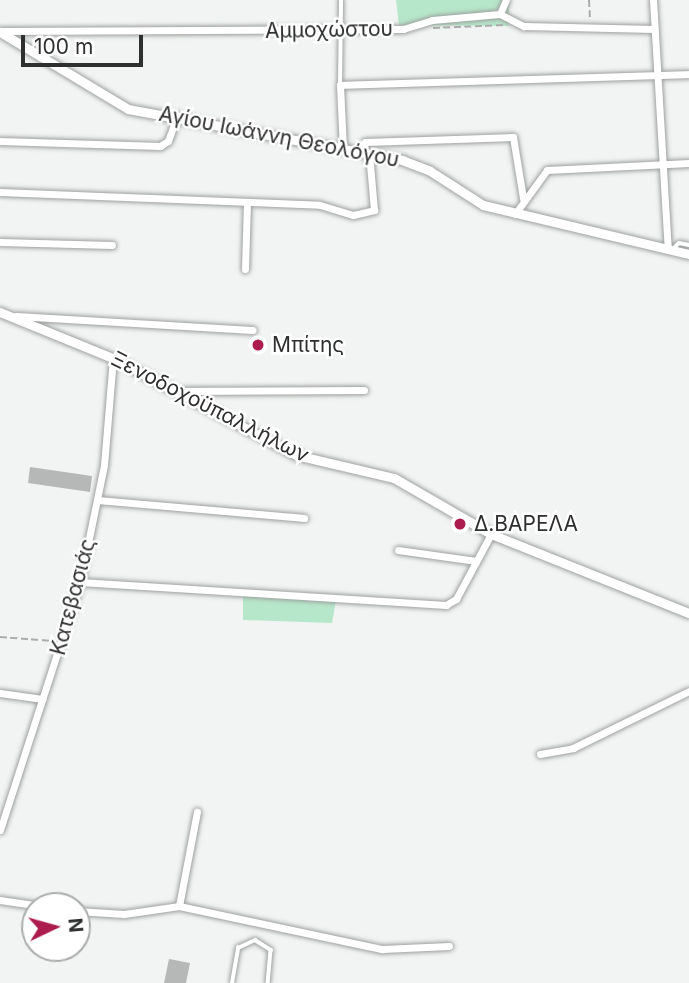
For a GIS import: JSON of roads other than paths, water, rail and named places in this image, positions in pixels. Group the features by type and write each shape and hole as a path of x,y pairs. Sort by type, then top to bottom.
{"street":[{"path":"506,0 500,14 517,24 654,29"},
{"path":"653,0 656,77 670,250"},
{"name":"Αμμοχώστου","path":"0,31 339,31 500,14"},
{"name":"Αγίου Ιωάννη Θεολόγου","path":"0,31 118,105 366,152 421,166 473,201 515,214 689,254"},
{"path":"343,149 340,85 689,74"},
{"path":"0,141 160,146 168,141 177,116"},
{"path":"0,192 330,206 353,215 369,213 375,202 365,142 513,137 523,198"},
{"path":"515,214 523,198 547,170 689,163"},
{"path":"245,269 247,202"},
{"path":"0,243 112,245"},
{"path":"5,314 253,330"},
{"name":"Ξενοδοχοϋπαλλήλων","path":"5,314 113,358 296,455 394,478 491,534 689,613"},
{"name":"Κατεβασιάς","path":"0,830 4,800 43,699 79,582 98,500 113,358"},
{"path":"174,391 364,390"},
{"path":"98,500 304,518"},
{"path":"79,582 446,605 456,599 491,534"},
{"path":"398,551 476,561"},
{"path":"540,754 573,748 689,691"},
{"path":"0,693 43,699"},
{"path":"179,906 197,811"},
{"path":"0,900 21,903"},
{"path":"91,912 124,914 179,906 382,949 449,946"}],"lane":[{"path":"340,85 341,0"},
{"path":"670,250 679,243 689,245"},
{"path":"232,983 238,948 255,940 271,950 268,983"}],"place":[{"name":"Μπίτης","path":"258,345"},
{"name":"Δ.ΒΑΡΕΛΑ","path":"460,524"}]}
